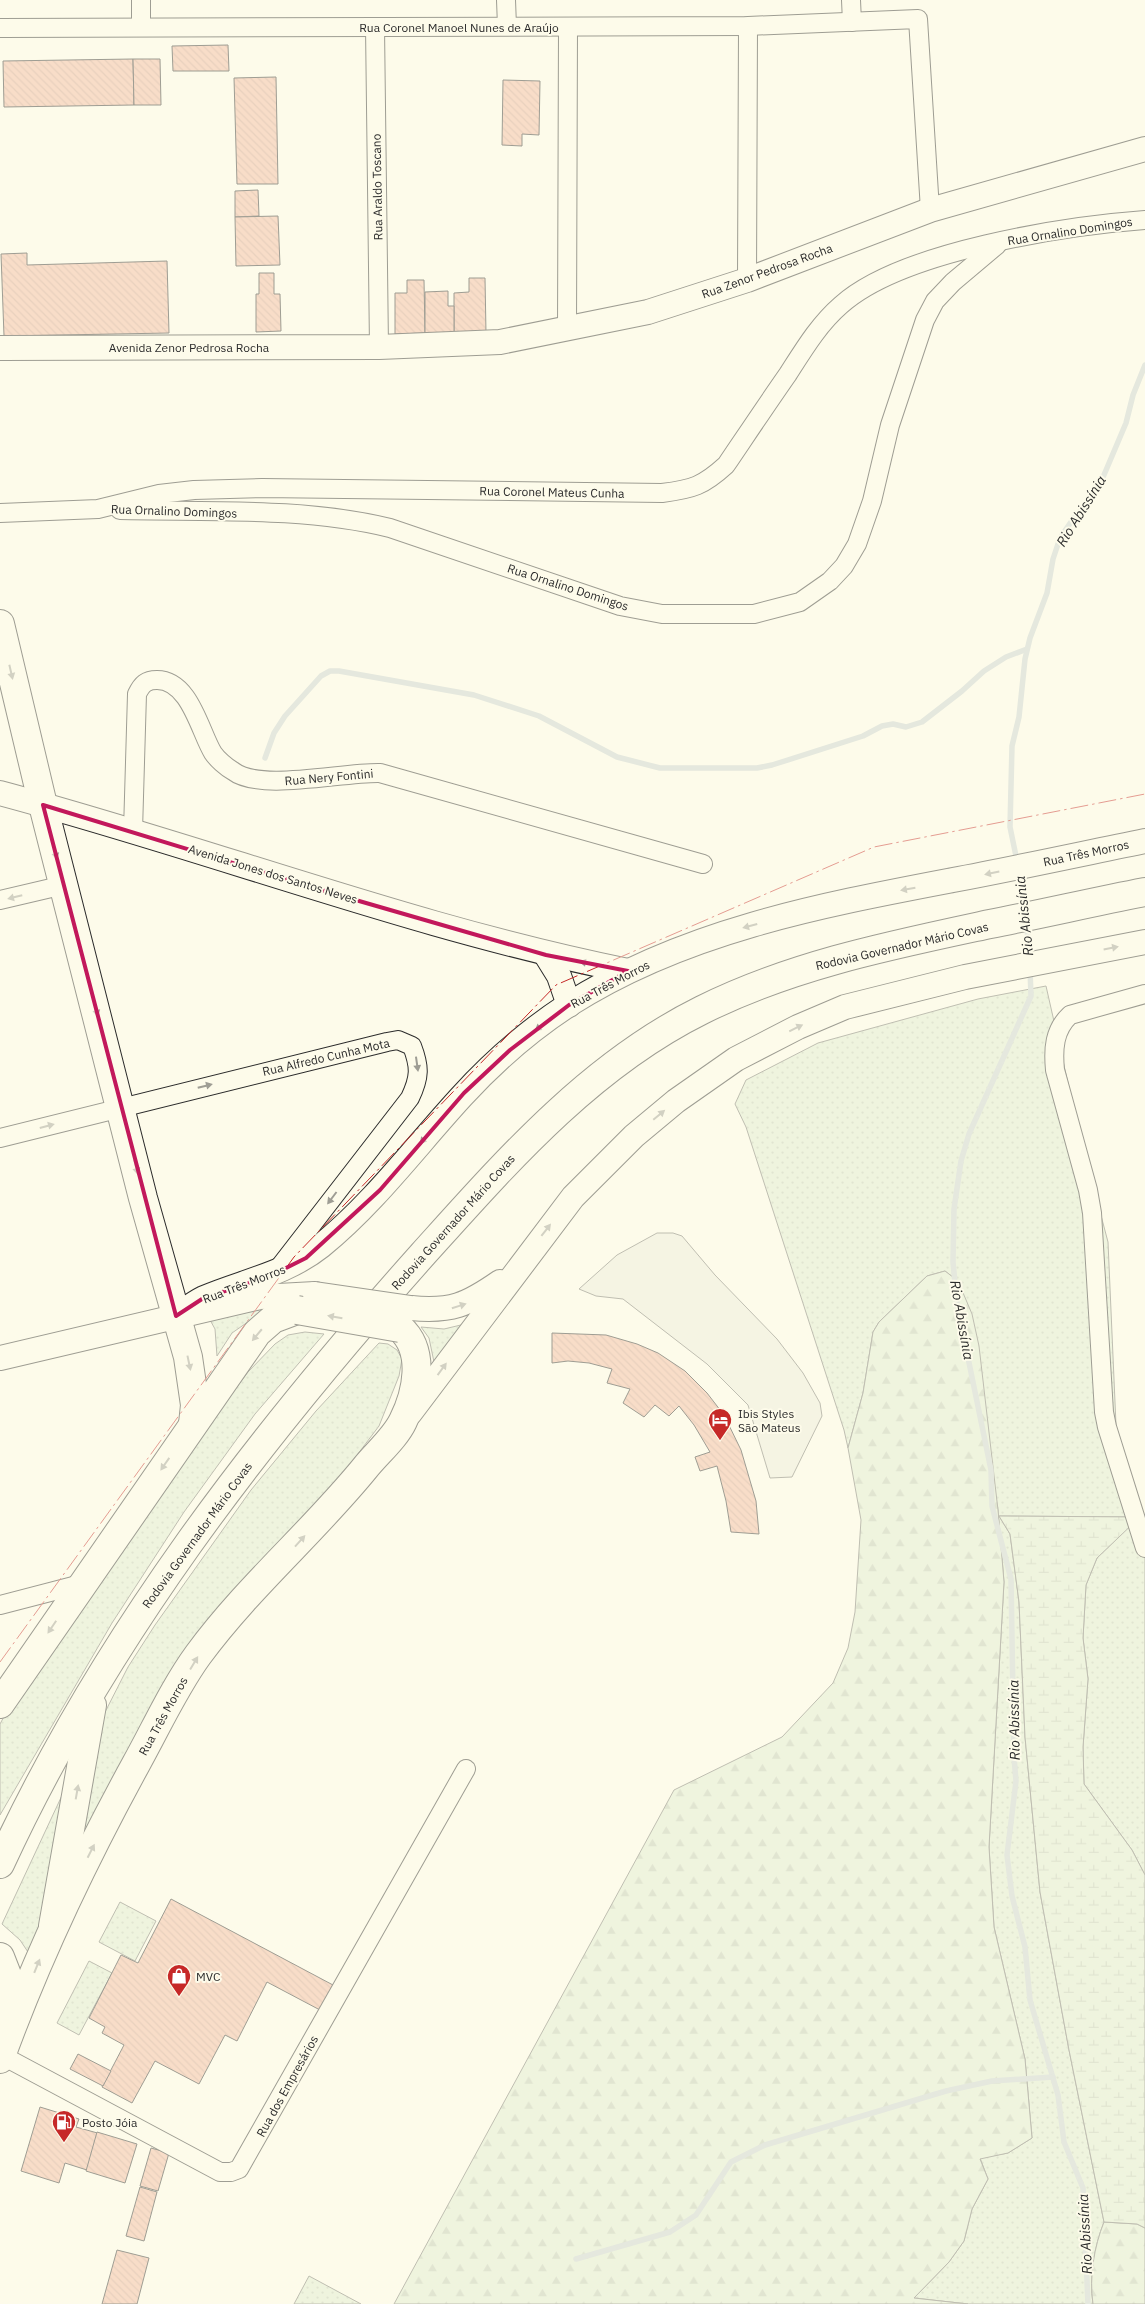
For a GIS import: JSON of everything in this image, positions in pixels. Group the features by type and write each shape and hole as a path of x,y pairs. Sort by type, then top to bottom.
{"main road":[{"name":"Rua Zenor Pedrosa Rocha","path":"379,347 500,342 567,330 648,312 747,280 930,210 1145,149"},
{"name":"Avenida Zenor Pedrosa Rocha","path":"0,348 379,347"},
{"path":"0,624 43,804 192,1382 195,1405 193,1424"},
{"name":"Avenida Jones dos Santos Neves","path":"0,793 43,804 328,892 546,955 628,972"},
{"name":"Rua Três Morros","path":"176,1316 202,1299 274,1274 306,1258 380,1190 464,1093 510,1050 569,1005 628,972 686,947 737,930 806,911 1145,841"},
{"name":"Rodovia Governador Mário Covas","path":"0,1864 17,1827 96,1684 164,1577 236,1478 396,1285 506,1162 562,1108 609,1069 653,1038 699,1011 753,986 836,959 1145,892"},
{"name":"Rua Três Morros","path":"1,2057 53,1926 115,1802 197,1657 242,1600 349,1488 403,1422 572,1197 634,1136 676,1101 736,1060 798,1027 846,1007 965,977 1145,942"},
{"path":"546,955 559,976 569,1005"},
{"path":"0,1358 274,1295 406,1318 432,1310 458,1307 471,1302 517,1270"},
{"path":"0,1704 81,1584 257,1333 273,1319 306,1302"},
{"name":"Rua Três Morros","path":"403,1422 418,1372 406,1318"},
{"path":"53,1926 96,1684"},
{"path":"0,1853 17,1827"},
{"path":"0,1956 9,1980 12,2028"}],"street":[{"path":"141,0 141,26"},
{"path":"506,0 507,26"},
{"path":"851,0 852,22"},
{"name":"Rua Coronel Manoel Nunes de Araújo","path":"0,28 141,26 748,26 918,19 930,210"},
{"path":"747,280 748,26"},
{"name":"Rua Araldo Toscano","path":"375,27 379,347"},
{"path":"567,330 568,27"},
{"name":"Rua Ornalino Domingos","path":"98,509 314,515 356,519 390,528 620,606 662,614 754,614 800,602 830,581 844,566 857,544 872,502 890,425 925,320 935,302 953,282 1002,241 1104,224 1145,220"},
{"name":"Rua Coronel Mateus Cunha","path":"0,513 98,509 159,494 194,490 262,488 662,493 688,490 708,481 726,465 818,328 842,304 872,282 915,265 1002,241"},
{"name":"Rua Nery Fontini","path":"133,831 137,694 142,684 150,680 161,680 183,694 192,707 214,754 233,772 247,779 278,782 359,772 380,773 703,864"},
{"path":"0,900 64,885"},
{"path":"1145,994 1070,1015 1063,1022 1054,1044 1055,1070 1088,1190 1092,1213 1107,1427 1145,1548"},
{"name":"Rua Alfredo Cunha Mota","path":"0,1138 121,1106 386,1042 398,1040 412,1046 416,1058 418,1080 410,1098 274,1274"},
{"path":"0,1605 81,1584"},
{"name":"Rua dos Empresários","path":"1,2057 220,2172 231,2172 239,2169 466,1769"}],"highlighted area":[{"path":"43,805 328,892 546,955 628,971 569,1005 510,1050 464,1093 380,1190 306,1258 274,1274 202,1299 176,1316"}],"green space":[{"path":"1046,986 1080,1136 1108,1242 1116,1425 1140,1517 1145,1517 1145,1875 1132,1850 1084,1784 1083,1747 1088,1679 1083,1638 1086,1585 1097,1558 1139,1517 999,1516 1010,1534 1019,1602 1025,1737 1040,1892 1069,2050 1104,2222 1093,2262 1093,2304 968,2304 914,2298 949,2262 964,2241 972,2209 988,2179 980,2158 1008,2153 1032,2138 1025,2059 994,1927 989,1847 1004,1582 998,1510 958,1281 945,1271 927,1276 879,1322 873,1332 863,1393 848,1448 844,1430 746,1127 735,1104 746,1080 818,1043 978,999"},
{"path":"945,1271 958,1281 972,1314 979,1346 998,1510 1004,1582 989,1847 994,1927 1025,2059 1032,2138 1008,2153 980,2159 988,2179 972,2209 964,2241 949,2262 914,2298 968,2304 394,2304 674,1790 782,1737 833,1683 848,1648 855,1612 861,1520 848,1448 863,1393 873,1332 879,1322 927,1276"},
{"path":"268,1308 232,1333 217,1356 215,1329 210,1320"},
{"path":"465,1324 434,1362 429,1338 421,1327 444,1329"},
{"path":"305,1332 324,1334 255,1414 184,1512 112,1623 0,1815 0,1724 21,1685 141,1514 248,1372 275,1344 288,1335"},
{"path":"379,1343 388,1344 397,1350 402,1359 399,1376 379,1426 345,1471 276,1550 68,1873 101,1720 128,1667 155,1625 251,1490 316,1411"},
{"path":"999,1516 1140,1517 1097,1558 1086,1585 1083,1638 1088,1679 1083,1747 1084,1784 1132,1850 1145,1875 1145,2228 1137,2224 1104,2222 1069,2050 1040,1892 1025,1737 1019,1602 1010,1534"},
{"path":"86,1744 34,1961 20,1940 2,1924"},
{"path":"120,1902 156,1921 135,1961 99,1942"},
{"path":"89,1961 112,1973 79,2035 57,2023"},
{"path":"1104,2222 1137,2224 1145,2228 1145,2304 1093,2304 1093,2262"},
{"path":"309,2276 361,2304 294,2304"}],"shaded area":[{"path":"657,1233 673,1233 682,1236 715,1275 777,1339 803,1373 820,1403 822,1416 792,1477 770,1478 748,1405 707,1364 623,1299 596,1296 579,1289 617,1255"}],"building":[{"path":"228,45 229,71 173,71 172,46"},
{"path":"133,59 134,105 4,107 3,61"},
{"path":"133,59 160,59 161,105 134,105"},
{"path":"276,77 278,184 237,184 234,78"},
{"path":"503,80 540,81 539,135 522,134 522,146 502,145"},
{"path":"258,190 259,216 235,217 235,191"},
{"path":"278,216 280,265 236,266 235,217"},
{"path":"27,253 27,265 167,261 169,333 4,336 1,254"},
{"path":"259,273 274,273 274,294 280,294 281,331 256,332 256,294 259,294"},
{"path":"469,278 485,278 486,333 454,333 454,293 469,292"},
{"path":"407,280 424,280 425,333 395,334 395,293 407,293"},
{"path":"448,291 448,306 454,306 454,333 425,333 425,292"},
{"name":"Ibis Styles São Mateus","path":"552,1333 606,1335 637,1344 658,1353 685,1371 707,1393 724,1415 741,1450 756,1501 759,1534 731,1532 726,1501 717,1466 700,1471 695,1457 710,1452 694,1425 679,1406 669,1416 655,1405 644,1417 623,1403 630,1389 607,1383 612,1369 589,1363 568,1361 552,1363"},
{"name":"MVC","path":"171,1899 333,1985 320,2010 267,1982 237,2041 225,2035 199,2084 155,2061 132,2103 102,2087 124,2045 102,2033 105,2027 89,2018 121,1955 138,1963"},
{"path":"78,2054 111,2071 103,2086 70,2069"},
{"name":"Posto Jóia","path":"40,2107 79,2119 76,2127 101,2134 90,2171 65,2163 59,2183 21,2171"},
{"path":"97,2132 137,2144 125,2183 86,2171"},
{"path":"151,2148 169,2153 158,2191 140,2186"},
{"path":"140,2187 157,2192 144,2241 126,2236"},
{"path":"117,2250 149,2258 137,2304 102,2304"}],"waterway":[{"name":"Rio Abissínia","path":"1017,861 1010,827 1012,746 1019,717 1025,659 1030,638 1047,593 1053,559 1060,538 1073,519 1092,498 1101,482 1126,423 1133,395 1145,365"},
{"path":"265,758 274,733 285,716 321,676 330,671 339,671 474,695 539,716 617,757 660,768 757,768 863,736 882,726 893,724 906,727 922,722 984,671 1006,657 1027,649"},
{"name":"Rio Abissínia","path":"1020,873 1026,910"},
{"name":"Rio Abissínia","path":"1027,925 1029,960"},
{"name":"Rio Abissínia","path":"1030,969 1031,996 969,1134 961,1161 954,1209 953,1262 957,1304 991,1470 992,1506 1011,1579 1016,1781 1007,1855 1012,1896 1025,1947 1030,2000 1058,2095 1064,2142 1083,2188 1088,2304"},
{"path":"576,2259 670,2232 696,2215 731,2162 765,2145 946,2091 992,2081 1053,2077"}],"power":[{"path":"0,1662 294,1257 556,985 874,847 1145,794"}],"place":[{"name":"Ibis Styles São Mateus","path":"720,1441"},
{"name":"MVC","path":"179,1997"},
{"name":"Posto Jóia","path":"64,2143"}]}
